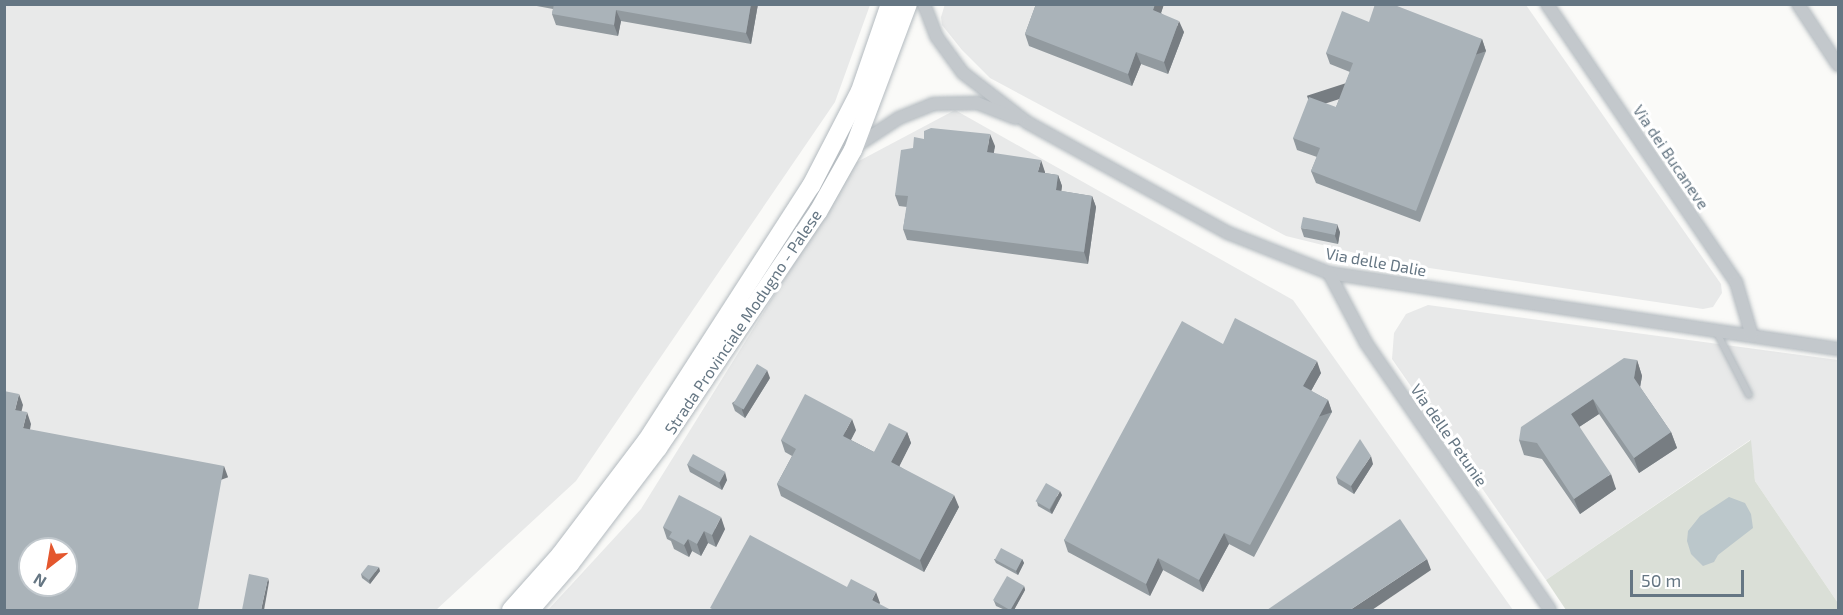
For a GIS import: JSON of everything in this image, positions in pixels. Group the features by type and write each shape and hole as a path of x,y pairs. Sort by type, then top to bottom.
{"main road":[{"name":"Strada Provinciale Modugno - Palese","path":"511,610 560,555 647,440 811,186 860,91 890,4"},
{"name":"Strada Provinciale Modugno - Palese","path":"530,610 570,564 658,448 818,212 853,150 909,4"}],"street":[{"name":"Via delle Dalie","path":"924,4 936,36 963,73 1028,123 1228,233 1329,273 1839,349"},
{"name":"Via dei Bucaneve","path":"1547,4 1736,282 1752,336"},
{"path":"1798,4 1839,64"},
{"path":"853,150 899,118 933,104 976,103 1028,123"},
{"name":"Via delle Petunie","path":"1329,273 1365,343 1550,610"}],"lane":[{"path":"1716,330 1749,395"}],"shaded area":[{"path":"945,4 1526,5 1721,284 1722,293 1713,307 1703,309 1396,263 1286,236 990,78 962,50 942,25 941,17"},
{"path":"4,5 870,5 835,102 576,481 436,610 5,610"},
{"path":"955,110 1293,300 1513,610 548,610 641,509 857,162"},
{"path":"1428,305 1838,360 1838,603 1755,481 1750,440 1546,580 1392,359 1394,333 1406,314"},
{"path":"1751,440 1755,481 1838,603 1838,610 1566,610 1546,580"},
{"path":"1729,497 1745,503 1751,514 1753,528 1718,555 1714,562 1703,566 1691,554 1687,541 1688,531 1700,516"}],"building":[{"path":"554,4 751,4 746,33 616,10 614,25 552,14"},
{"path":"1036,4 1155,4 1153,10 1179,21 1164,62 1136,52 1128,74 1025,34"},
{"path":"1375,4 1392,4 1482,39 1416,211 1311,171 1320,148 1293,138 1309,97 1336,107 1353,63 1326,53 1342,11 1369,22"},
{"path":"931,128 990,134 987,152 1041,160 1038,172 1058,175 1056,190 1092,196 1084,252 903,229 908,196 895,195 901,150 913,148 914,137 924,139 924,131"},
{"path":"1303,217 1337,224 1335,235 1301,228"},
{"path":"1235,318 1317,361 1303,386 1328,400 1250,545 1224,533 1199,580 1158,558 1146,584 1064,540 1182,321 1223,344"},
{"path":"1624,358 1637,360 1634,378 1671,432 1634,458 1593,399 1571,414 1611,474 1574,499 1537,443 1519,440 1521,427"},
{"path":"757,364 767,370 744,410 733,403"},
{"path":"4,391 19,394 15,410 27,412 23,428 224,466 198,610 4,610"},
{"path":"805,394 852,419 843,436 874,452 889,423 907,432 891,462 954,495 920,560 777,484 796,449 781,440"},
{"path":"1360,439 1371,456 1351,486 1336,477"},
{"path":"693,454 725,472 720,482 687,464"},
{"path":"1046,483 1060,491 1049,509 1036,501"},
{"path":"679,495 721,517 712,535 704,531 697,544 688,539 684,545 669,537 672,532 663,527"},
{"path":"1400,519 1427,559 1350,610 1267,610"},
{"path":"750,535 847,587 851,579 876,592 872,600 891,610 714,610 710,608"},
{"path":"1001,548 1022,559 1016,571 995,559"},
{"path":"368,565 379,567 369,580 361,574"},
{"path":"249,574 268,578 261,610 242,610"},
{"path":"1007,576 1024,586 1010,610 993,600"}]}
